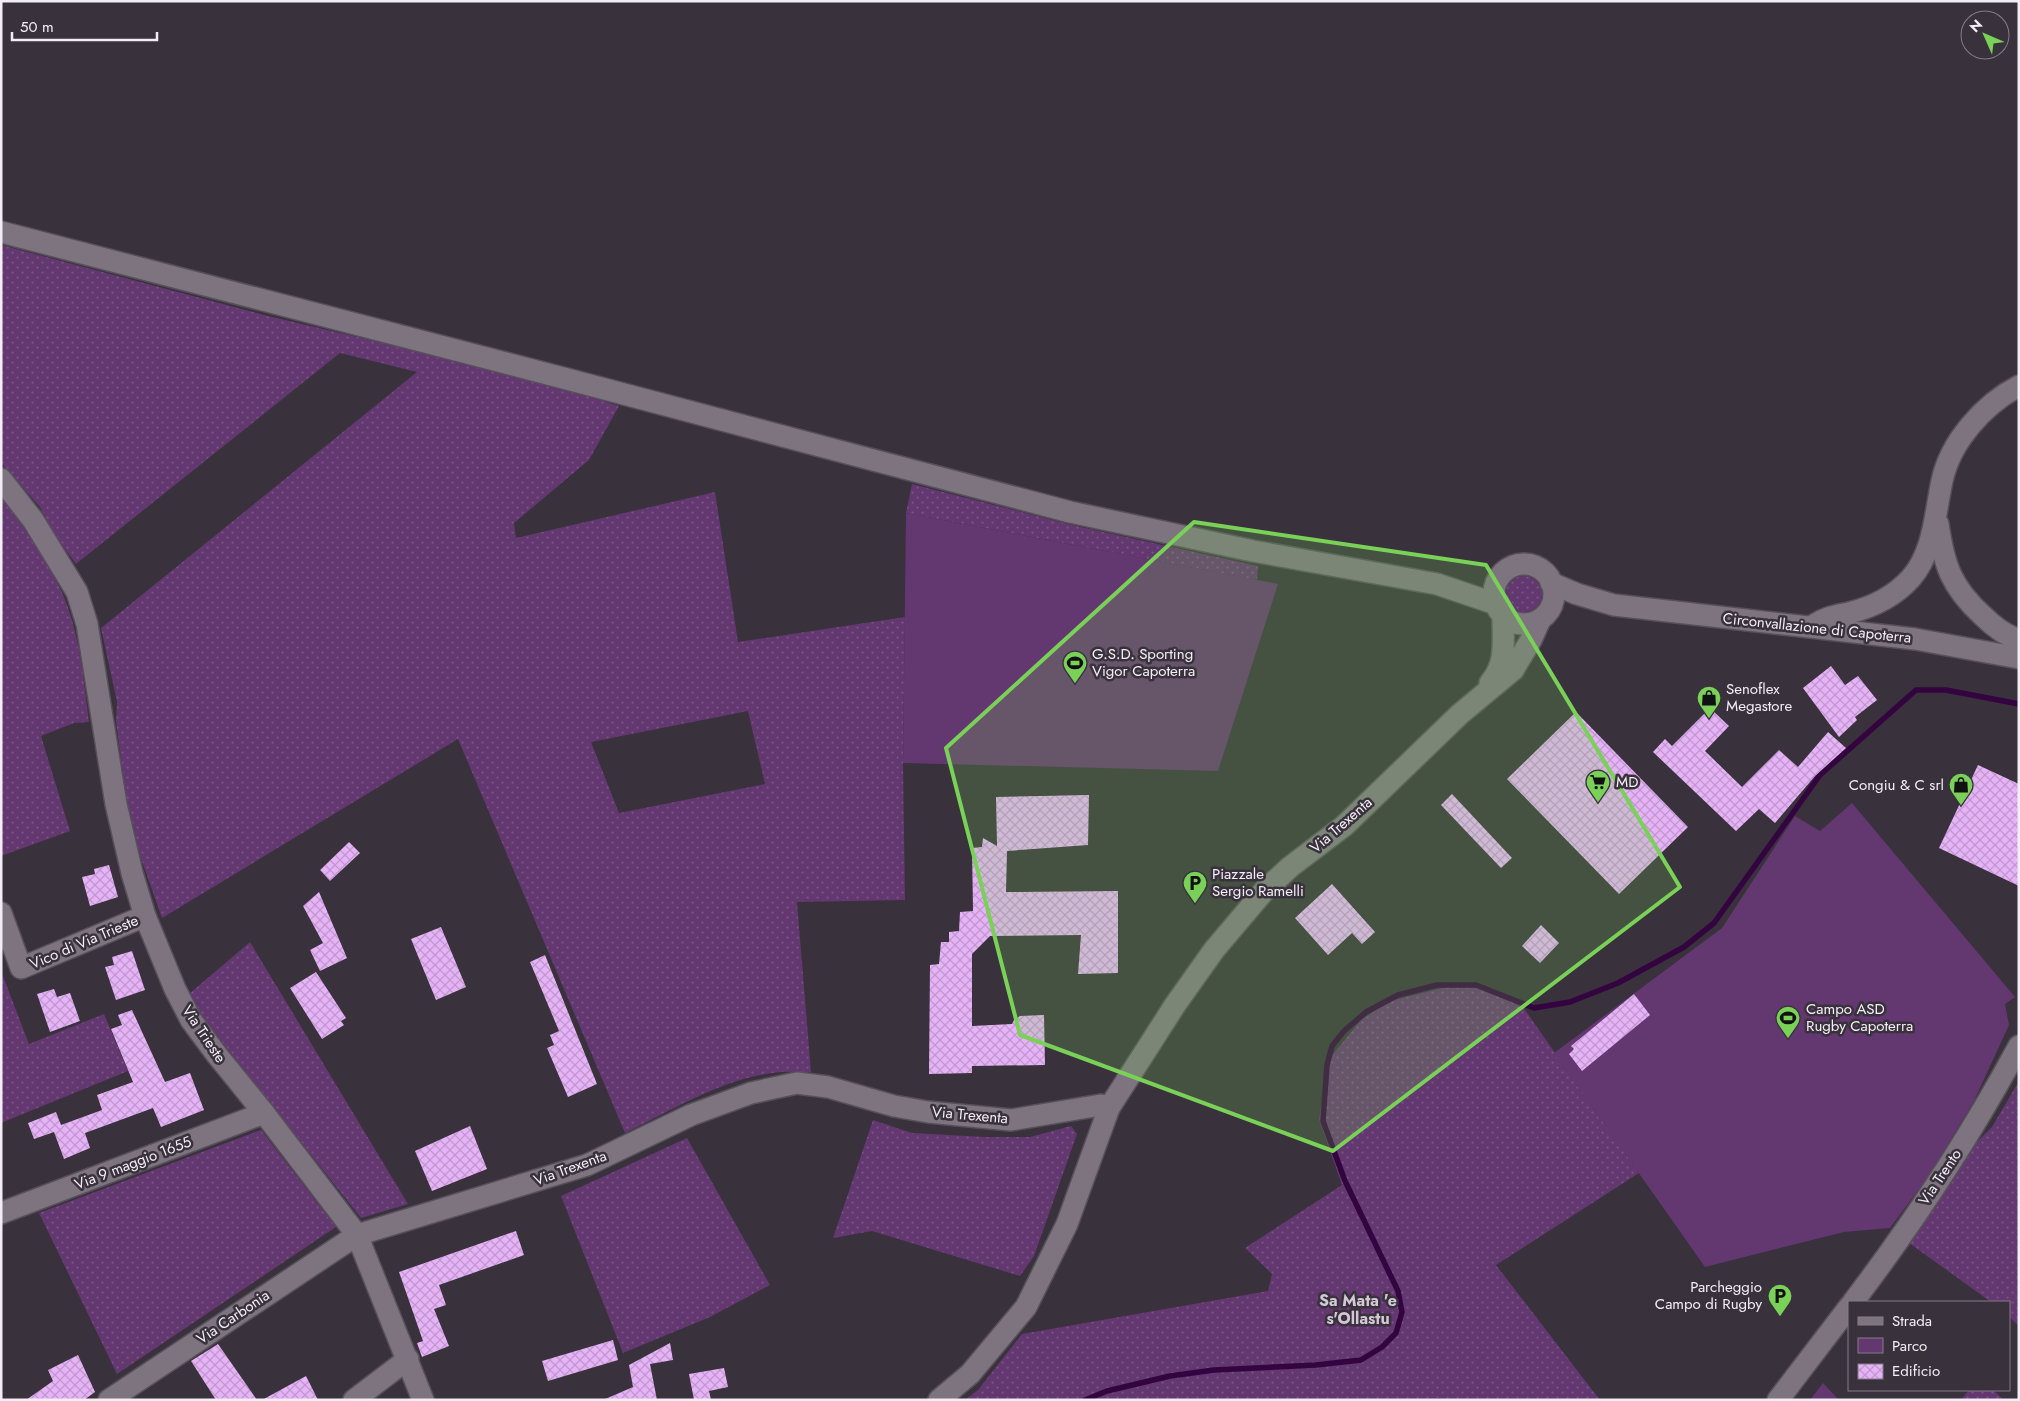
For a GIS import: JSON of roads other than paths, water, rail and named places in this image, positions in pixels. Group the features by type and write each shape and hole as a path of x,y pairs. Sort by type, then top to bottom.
{"street":[{"path":"1,232 567,378 1070,512 1253,551 1437,584 1500,610 1521,624 1573,606 1614,606"},
{"path":"1811,626 1826,617 1868,608 1887,599 1912,577 1927,554 1942,478 1955,447 1976,419 2002,394 2019,386"},
{"name":"Via Trieste","path":"1,479 60,561 77,592 87,624 116,804 132,873 145,916 175,989 191,1020 217,1056 264,1113 357,1235 423,1400"},
{"path":"1936,512 1943,554 1957,589 1992,624 2019,640"},
{"path":"1437,584 1479,582 1500,576 1514,566 1524,564 1542,570 1551,583 1554,596 1532,640 1513,670 1482,693"},
{"path":"1482,693 1499,672 1503,662 1505,647 1500,610 1494,588 1500,576"},
{"path":"1551,583 1614,606"},
{"name":"Circonvallazione di Capoterra","path":"1614,606 1811,626 1915,639 2019,658"},
{"name":"Via Trexenta","path":"357,1235 587,1165 691,1115 751,1093 797,1084 828,1087 894,1106 928,1112 1010,1120 1101,1105 1109,1108 1180,997 1214,950 1264,891 1290,867 1344,826 1482,693"},
{"name":"Vico di Via Trieste","path":"1,913 21,968 145,916"},
{"name":"Via Trento","path":"1854,1301 1977,1121 2019,1046"},
{"path":"1995,1091 2012,1081 2019,1068"},
{"path":"939,1400 970,1374 1026,1306 1068,1224 1109,1108"},
{"name":"Via 9 maggio 1655","path":"1,1213 264,1113"},
{"name":"Via Carbonia","path":"115,1398 357,1235"},
{"path":"1778,1400 1848,1308"},
{"path":"354,1400 408,1359"}],"waterway":[{"path":"1085,1400 1107,1391 1170,1376 1214,1370 1316,1365 1361,1360 1382,1347 1396,1333 1402,1312 1398,1291 1345,1181 1323,1121 1327,1065 1332,1046 1344,1031 1366,1012 1398,995 1437,985 1476,985 1534,1008 1570,1002 1618,983 1684,947 1714,923 1820,775 1916,690 1946,690 2019,704"}],"place":[{"name":"G.S.D. Sporting Vigor Capoterra","path":"1075,684"},
{"name":"Senoflex Megastore","path":"1709,719"},
{"name":"MD","path":"1598,803"},
{"name":"Congiu & C srl","path":"1961,806"},
{"name":"Piazzale Sergio Ramelli","path":"1195,904"},
{"name":"Campo ASD Rugby Capoterra","path":"1788,1039"},
{"name":"Parcheggio Campo di Rugby","path":"1780,1317"}],"district":[{"name":"Sa Mata 'e s'Ollastu","path":"1358,1309"}]}
